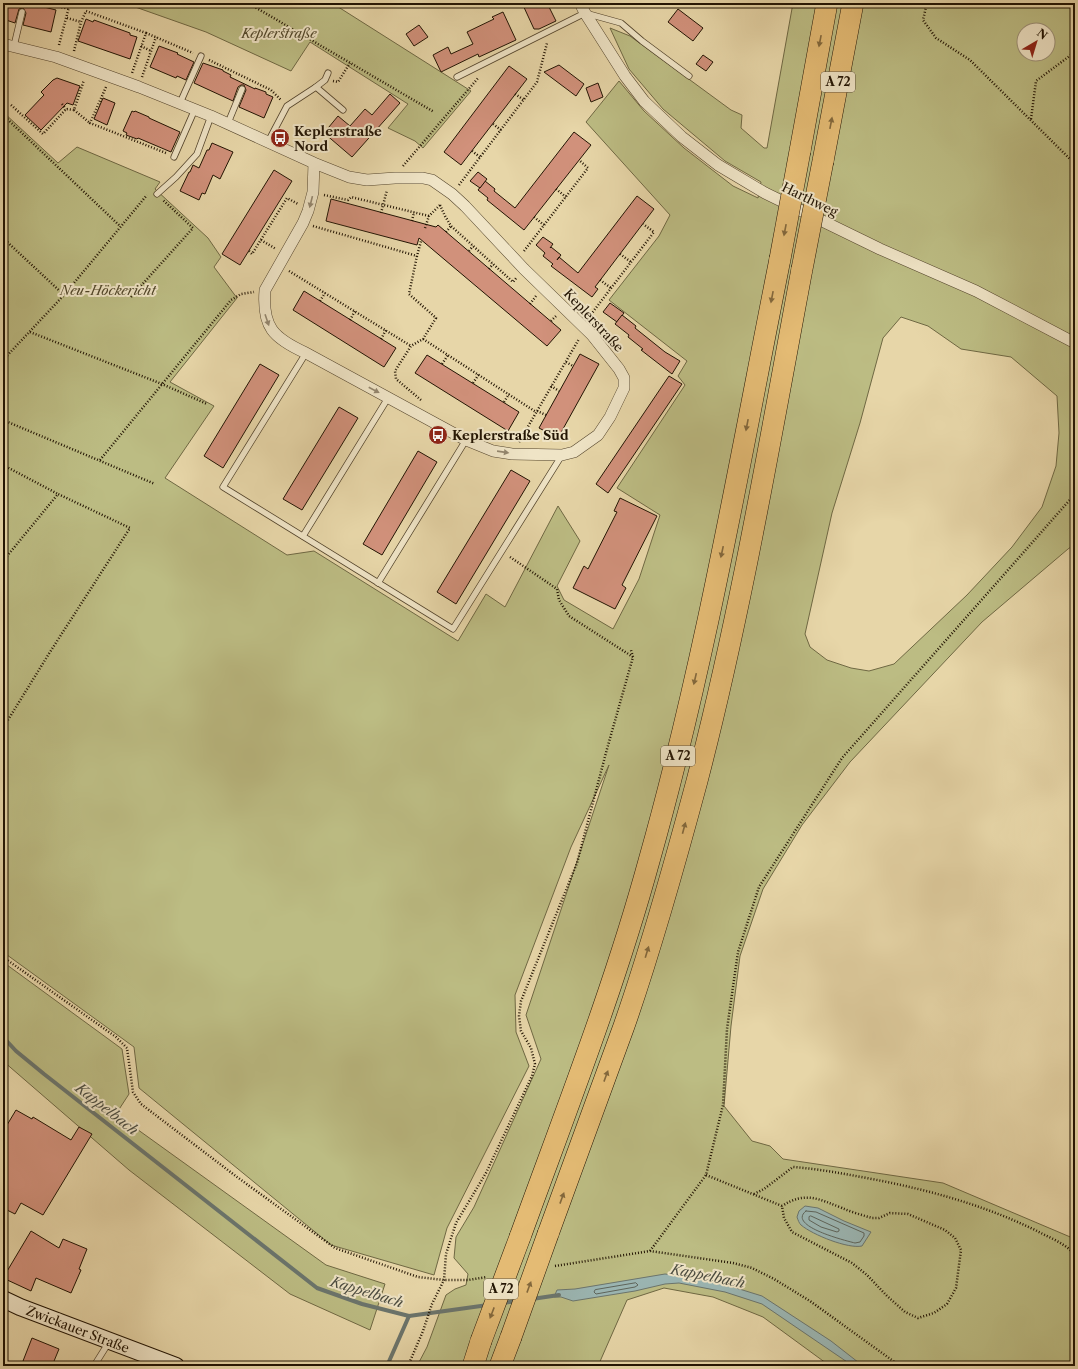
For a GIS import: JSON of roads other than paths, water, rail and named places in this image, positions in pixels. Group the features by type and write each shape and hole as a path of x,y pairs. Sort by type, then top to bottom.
{"highway":[{"name":"A 72","path":"473,1366 605,1001 649,863 678,757 717,577 780,259 827,3"},
{"name":"A 72","path":"500,1366 624,1025 670,881 697,779 724,668 746,564 853,3"}],"main road":[{"name":"Zwickauer Straße","path":"3,1299 20,1307 176,1366"}],"street":[{"name":"Harthweg","path":"583,8 625,76 644,101 682,137 718,165 772,196 880,249 976,291 1075,343"},
{"name":"Keplerstraße","path":"8,45 72,62 180,103 314,163 355,179 423,178 432,180 466,206 516,261 584,327 608,353 619,369 624,378 624,388 610,417 598,435 574,452 562,455 512,454 493,451 466,440 306,353 288,345 275,334 269,326 265,312 265,290 284,254 303,223 308,211 313,192 314,163"}],"lane":[{"path":"457,77 550,31 583,8 621,23 642,41 689,76"},
{"path":"8,45 22,12"},
{"path":"180,103 201,56"},
{"path":"268,142 287,106 325,80 328,73"},
{"path":"316,87 343,110"},
{"path":"228,124 242,89"},
{"path":"174,157 194,109"},
{"path":"157,194 176,177 197,154 211,116"},
{"path":"306,353 223,487 453,629 562,455"},
{"path":"303,536 388,398"},
{"path":"378,583 466,440"},
{"path":"94,1366 110,1341"}],"water":[{"path":"805,1206 818,1208 871,1232 862,1246 848,1245 831,1240 806,1229 800,1224 797,1217 799,1211"},
{"path":"665,1274 707,1279 762,1296 831,1341 863,1366 853,1366 762,1304 725,1292 679,1283 665,1284 635,1291 573,1301 561,1297 554,1297 557,1290 575,1289"}],"waterway":[{"name":"Kappelbach","path":"3,1037 16,1051 44,1074 317,1288 362,1304 409,1316 488,1305"},
{"name":"Kappelbach","path":"532,1299 559,1295"},
{"name":"Kappelbach","path":"502,1303 517,1301"},
{"path":"387,1366 409,1316"}],"place":[{"name":"Keplerstraße Nord","path":"280,138"},
{"name":"Keplerstraße Süd","path":"438,435"}],"park label":[{"name":"Neu-Höckericht","path":"108,290"}]}
